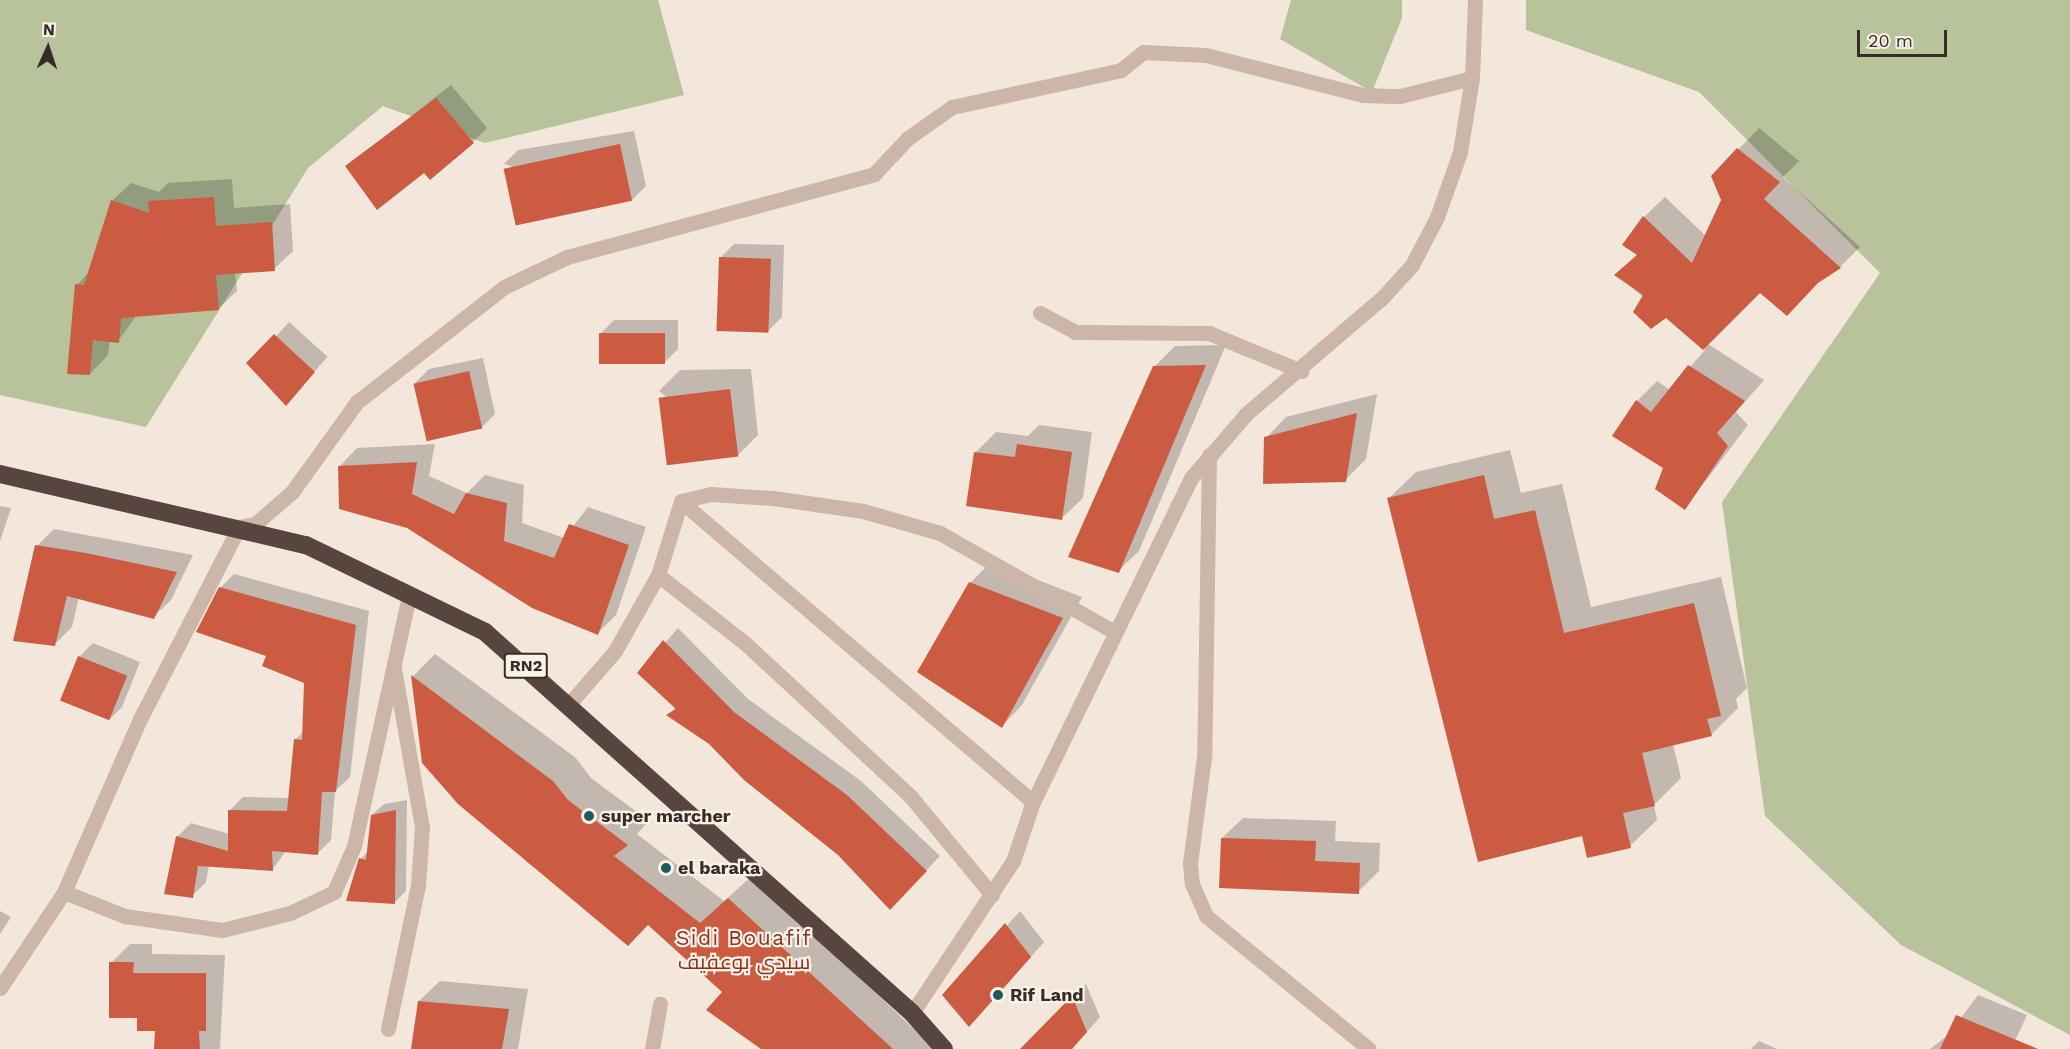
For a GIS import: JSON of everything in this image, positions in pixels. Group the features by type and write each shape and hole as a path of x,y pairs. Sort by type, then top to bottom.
{"highway":[{"name":"RN2","path":"0,474 239,527 306,545 485,632 570,703 631,764 912,1012 944,1049"}],"street":[{"path":"912,1012 1013,861 1033,802 1114,632 1164,529 1209,455 1246,414 1301,371 1412,265 1437,217 1460,152 1472,78 1475,0"},
{"path":"0,988 64,892 140,719 239,527 255,524 291,492 357,402 504,287 567,257 874,174 908,138 952,107 1121,70 1143,52 1206,55 1363,95 1400,96 1472,78"},
{"path":"1040,314 1075,332 1209,333 1301,371"},
{"path":"1209,455 1204,757 1192,884 1206,916 1369,1049"},
{"path":"681,501 711,494 764,497 863,511 940,533 1114,632"},
{"path":"570,703 615,651 658,575 681,501"},
{"path":"681,501 1033,802"},
{"path":"658,575 746,644 911,797 992,895"},
{"path":"64,892 125,916 222,930 290,913 334,892 354,846 393,659 409,596"},
{"path":"388,1029 418,886 422,827 393,659"},
{"path":"652,1049 660,1004"}],"green space":[{"path":"0,0 658,0 684,95 485,143 383,106 308,168 146,427 0,395"},
{"path":"1291,0 1402,0 1402,18 1372,92 1280,39"},
{"path":"1526,0 2070,0 2070,1035 1901,945 1765,816 1722,502 1880,273 1699,92 1526,30"}],"building":[{"path":"436,98 474,143 430,180 424,173 377,210 345,166"},
{"path":"620,144 632,201 516,225 504,169"},
{"path":"1737,148 1780,182 1764,199 1841,268 1818,283 1787,316 1760,293 1703,350 1666,318 1651,329 1633,312 1643,295 1614,275 1637,255 1622,245 1643,216 1692,263 1721,200 1711,176"},
{"path":"214,197 216,226 272,222 275,271 216,275 219,310 121,318 119,343 93,340 90,375 67,374 75,284 84,285 111,200 149,213 148,201"},
{"path":"719,257 771,259 768,333 716,331"},
{"path":"599,333 665,333 665,364 599,364"},
{"path":"274,334 315,372 286,406 246,363"},
{"path":"1206,365 1119,573 1068,557 1153,366"},
{"path":"1688,365 1745,401 1717,433 1728,446 1685,510 1655,489 1663,468 1612,436 1636,400 1651,412"},
{"path":"469,371 482,428 427,441 413,384"},
{"path":"730,389 738,456 667,465 659,398"},
{"path":"1357,413 1346,482 1263,484 1264,437"},
{"path":"1017,444 1072,452 1062,520 966,506 974,452 1015,457"},
{"path":"417,462 412,494 454,514 466,493 507,503 504,541 554,558 569,524 629,545 598,635 532,608 407,528 339,509 338,466"},
{"path":"1484,475 1494,519 1535,510 1564,633 1694,603 1721,716 1707,719 1712,736 1642,753 1655,806 1623,813 1631,848 1587,858 1582,836 1478,862 1387,498"},
{"path":"35,545 177,572 154,619 67,596 55,646 13,641"},
{"path":"969,582 1063,618 1002,728 917,672"},
{"path":"219,587 356,625 336,792 322,792 318,855 272,851 273,871 198,866 193,898 164,894 176,836 228,851 228,810 287,811 294,739 302,740 304,683 262,666 266,656 196,632"},
{"path":"663,640 734,712 847,795 927,871 890,910 838,855 744,780 709,744 666,715 676,709 637,673"},
{"path":"78,656 127,676 109,720 60,701"},
{"path":"411,675 553,781 568,800 628,845 614,856 700,923 728,898 893,1049 761,1049 706,1010 722,992 648,925 628,946 458,804 422,763"},
{"path":"396,810 395,904 346,901 359,858 366,860 371,815"},
{"path":"1221,838 1316,841 1315,861 1360,863 1359,894 1219,888"},
{"path":"1005,923 1031,957 969,1027 942,995"},
{"path":"109,962 134,962 133,973 206,973 206,1031 199,1031 200,1049 154,1049 155,1031 137,1031 137,1018 109,1018"},
{"path":"1072,996 1087,1032 1072,1049 1020,1049"},
{"path":"418,1001 509,1009 502,1049 411,1049"},
{"path":"1956,1015 2038,1049 1940,1049"}],"place":[{"name":"super marcher","path":"589,816"},
{"name":"el baraka","path":"666,868"},
{"name":"Rif Land","path":"998,995"}],"district":[{"name":"Sidi Bouafif سيدي بوعفيف","path":"744,950"}]}
